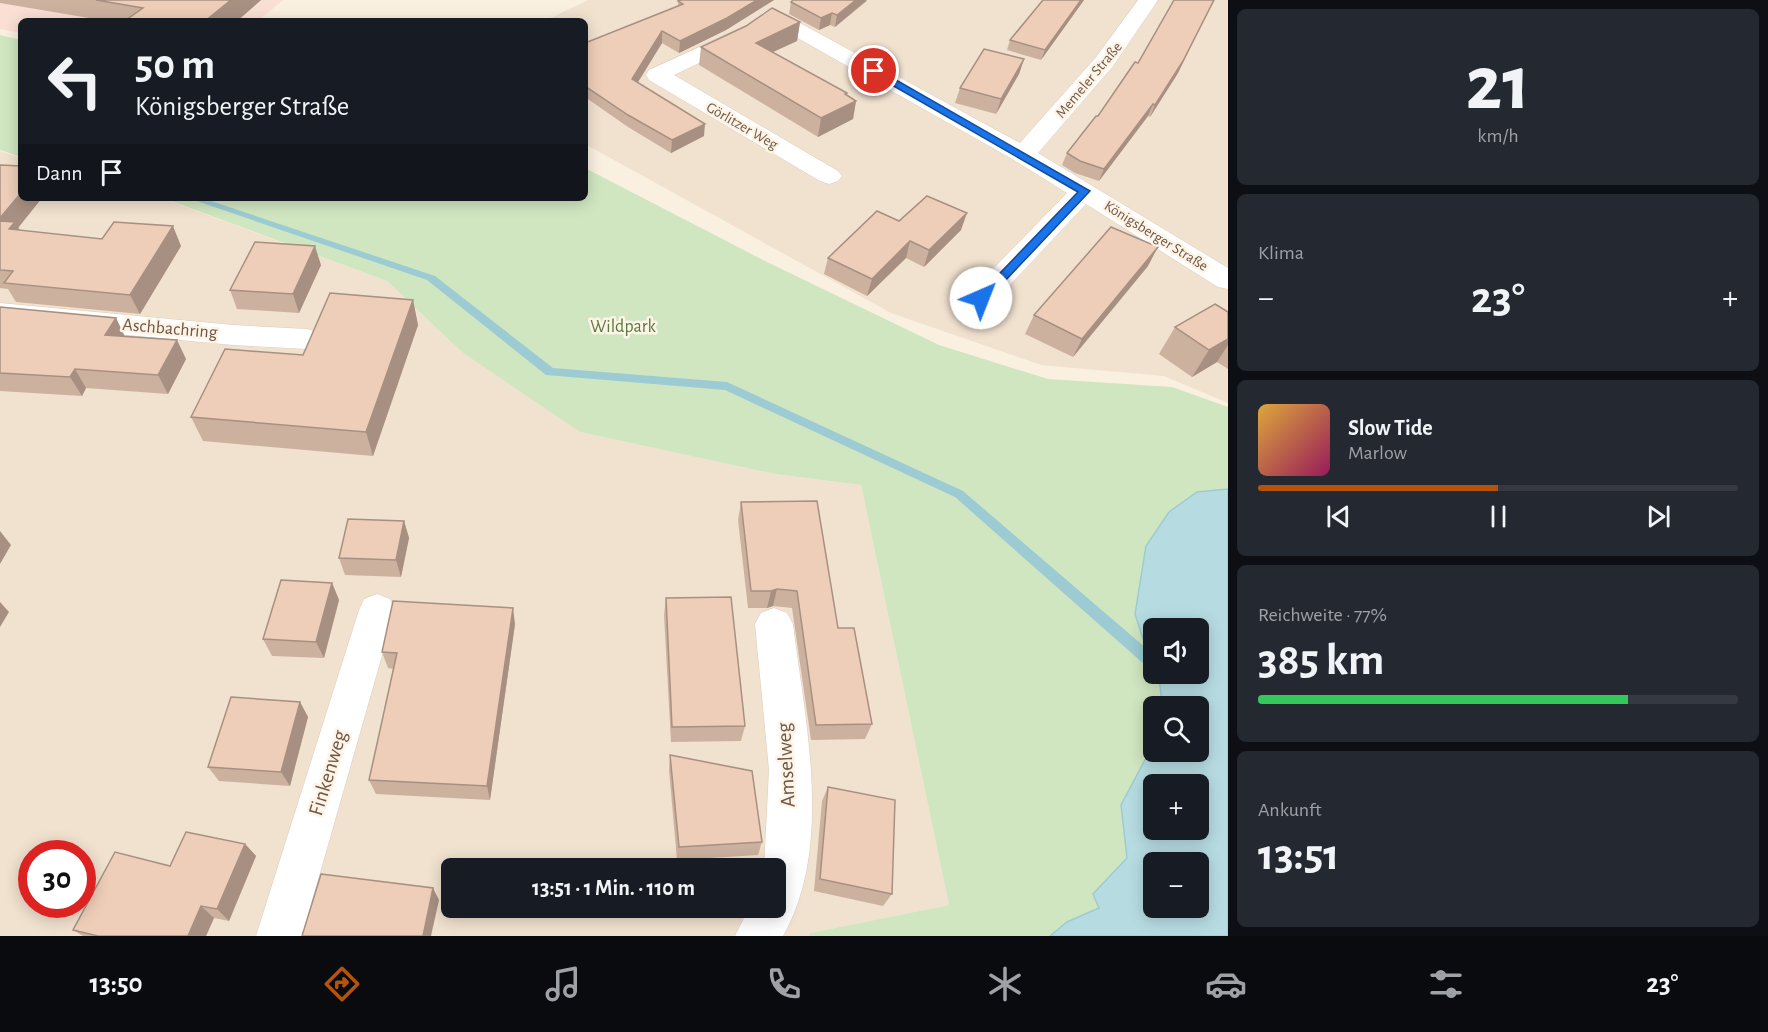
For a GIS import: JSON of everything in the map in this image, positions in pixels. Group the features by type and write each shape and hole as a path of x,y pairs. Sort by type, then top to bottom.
{"street":[{"path":"771,15 792,0"},
{"name":"Memeler Straße","path":"1023,155 1080,93 1128,33 1148,0"},
{"name":"Görlitzer Weg","path":"771,15 735,37 657,75 829,176"},
{"name":"Königsberger Straße","path":"771,15 1023,155 1228,280"},
{"path":"967,313 1084,191"},
{"name":"Aschbachring","path":"0,313 228,344 307,339"},
{"name":"Finkenweg","path":"279,936 377,610"},
{"name":"Amselweg","path":"774,624 790,770 786,868"},
{"name":"Amselweg","path":"758,936 768,918"}],"shaded area":[{"path":"0,0 283,0 262,18 18,18 18,32 0,29"},
{"path":"588,0 1228,0 1228,403 1164,376 1041,365 891,313 588,146 588,18 550,18"},
{"path":"0,151 18,157 18,201 169,201 387,281 463,353 580,432 775,474 861,485 949,905 810,933 808,936 0,936"}],"green space":[{"path":"0,35 18,39 18,156 0,150"},
{"name":"Wildpark","path":"588,170 767,262 939,345 1048,379 1172,387 1228,407 1228,936 808,936 810,933 949,905 861,485 775,474 580,432 463,353 387,281 171,201 588,201"}],"water":[{"path":"1228,489 1228,936 1050,936 1067,922 1099,908 1093,894 1127,858 1121,805 1144,762 1209,762 1209,696 1161,696 1160,684 1209,684 1209,618 1143,618 1143,639 1135,614 1146,546 1169,512 1197,492"}],"building":[{"path":"96,0 231,0 209,18 129,18 143,8"},
{"path":"757,0 680,41 662,31 632,79 705,124 672,140 628,115 588,88 588,42 683,4 678,1"},
{"path":"793,0 856,0 837,15 832,13 821,18 791,2"},
{"path":"1043,0 1081,0 1045,50 1010,40"},
{"path":"1174,0 1214,0 1183,61 1155,105 1153,104 1104,169 1080,161 1067,153 1098,116 1135,62 1138,63"},
{"path":"772,8 800,22 756,43 847,93 845,94 856,101 821,118 701,47 746,26"},
{"path":"984,49 1024,59 1001,99 960,88"},
{"path":"0,165 18,166 18,197 0,218"},
{"path":"927,196 967,213 929,250 910,241 872,279 828,258 877,211 899,221"},
{"path":"0,221 15,222 9,229 102,239 114,222 173,226 130,295 4,283 13,271 0,270"},
{"path":"1111,227 1158,247 1082,339 1034,315"},
{"path":"255,242 315,246 293,294 230,290"},
{"path":"330,293 413,300 366,432 191,417 225,349 303,355"},
{"path":"1215,304 1228,312 1228,339 1209,350 1175,327"},
{"path":"0,307 116,318 105,335 177,340 158,375 75,369 70,377 0,373"},
{"path":"817,501 838,628 854,628 872,724 816,725 797,591 777,589 751,591 741,502"},
{"path":"348,519 404,521 396,560 339,558"},
{"path":"281,580 332,583 316,642 263,639"},
{"path":"731,597 745,726 672,727 666,598"},
{"path":"393,601 513,608 487,786 369,780 397,653 382,652"},
{"path":"231,697 300,702 281,772 208,767"},
{"path":"670,755 752,771 762,842 679,847"},
{"path":"828,787 895,800 892,894 820,879"},
{"path":"186,832 245,844 217,909 201,906 188,936 98,936 73,930 79,918 96,918 96,887 115,852 170,866"},
{"path":"321,874 433,888 423,936 302,936"}],"waterway":[{"path":"202,201 431,278 550,372 727,386 959,494 1143,655"}],"route":[{"path":"874,71 1084,191 981,298"}]}
